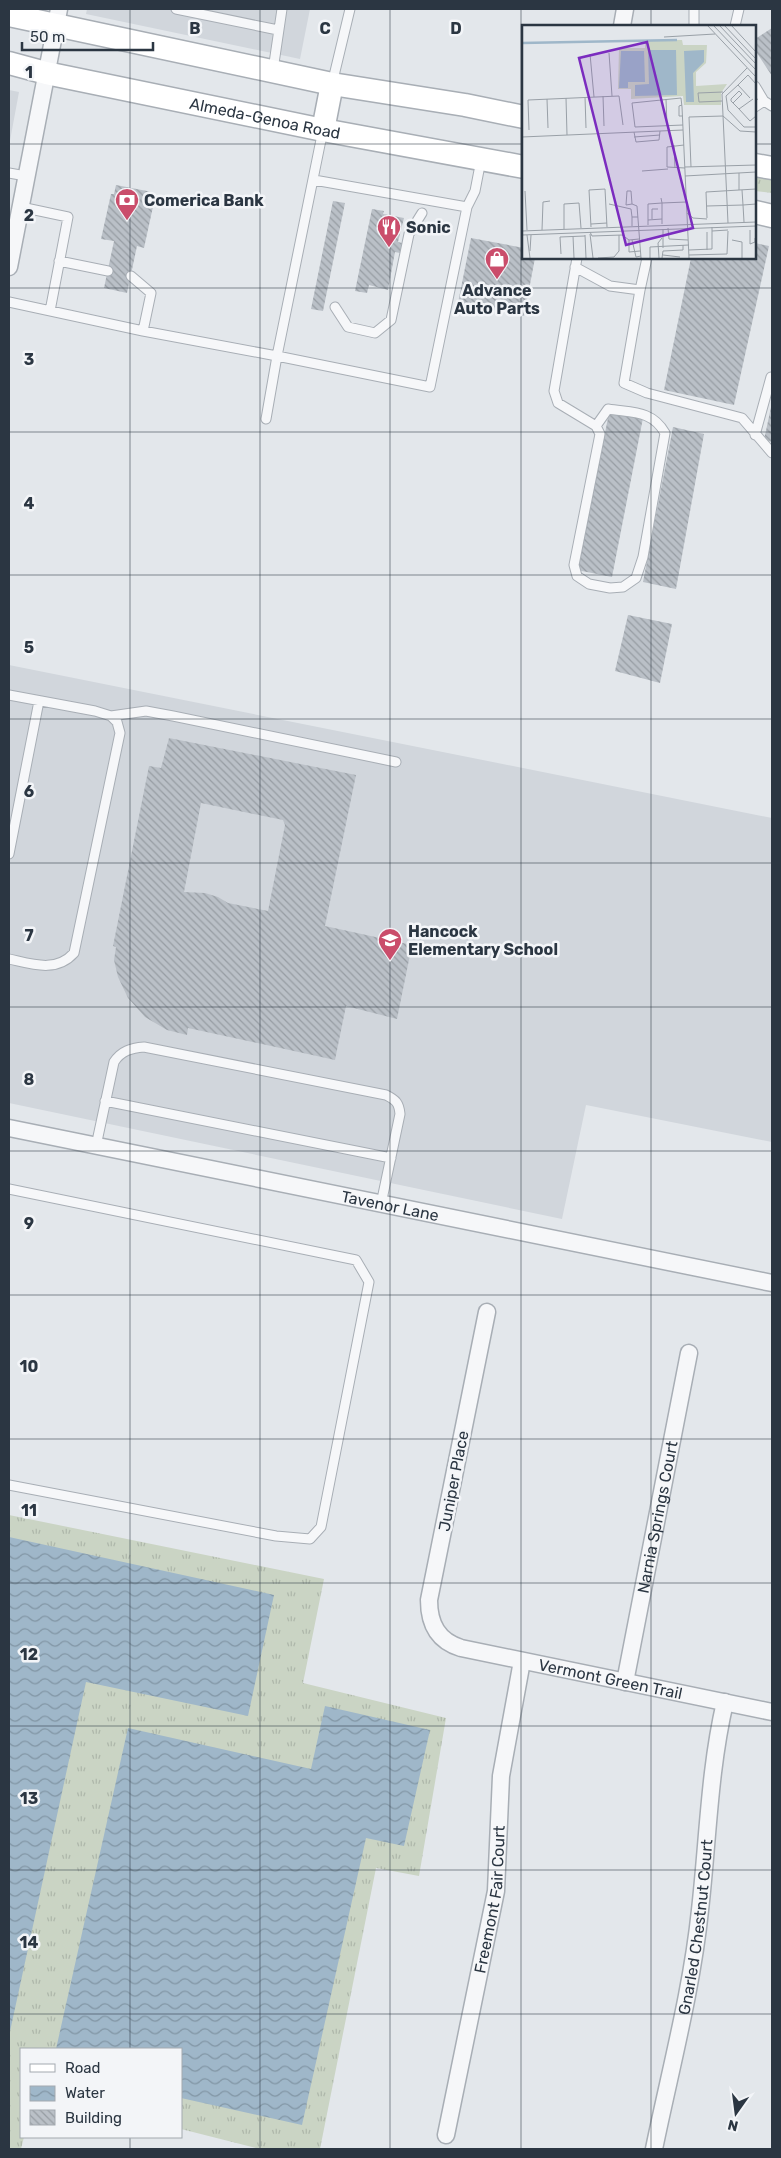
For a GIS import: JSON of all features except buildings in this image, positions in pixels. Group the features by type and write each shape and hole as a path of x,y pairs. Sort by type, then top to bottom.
{"main road":[{"path":"9,16 57,18 273,73 465,105 522,117"},
{"name":"Almeda-Genoa Road","path":"9,64 323,130 522,167"},
{"path":"323,130 332,84"},
{"path":"756,164 772,168"},
{"path":"756,212 772,216"}],"street":[{"path":"622,25 625,9"},
{"path":"9,267 57,18"},
{"name":"Tavenor Lane","path":"9,1128 772,1283"},
{"name":"Juniper Place","path":"450,1644 442,1638 432,1622 429,1600 487,1312"},
{"name":"Narnia Springs Court","path":"625,1682 689,1353"},
{"name":"Vermont Green Trail","path":"450,1644 522,1661 772,1712"},
{"name":"Freemont Fair Court","path":"446,2135 496,1891 501,1776 522,1661"},
{"name":"Gnarled Chestnut Court","path":"654,2149 682,2018 700,1912 710,1786 725,1702"}],"lane":[{"path":"176,9 278,30"},
{"path":"273,73 282,9"},
{"path":"332,84 350,9"},
{"path":"694,9 694,25"},
{"path":"736,25 739,9"},
{"path":"756,87 768,103 756,107"},
{"path":"266,419 323,130"},
{"path":"9,302 143,331 430,387 467,207 475,191 481,159"},
{"path":"9,173 26,176"},
{"path":"314,180 467,207"},
{"path":"21,207 68,217 50,311"},
{"path":"335,306 348,327 375,333 391,320 409,234 422,213"},
{"path":"577,259 554,391 558,403 596,426 600,434 574,565 577,576 589,584 610,588 624,587 636,578 643,557 665,433 659,423 648,415 608,409 596,426"},
{"path":"647,259 624,383 647,393 742,418 772,453"},
{"path":"59,261 108,271"},
{"path":"575,267 610,286 640,290"},
{"path":"131,276 151,293 143,331"},
{"path":"755,435 771,377"},
{"path":"9,695 111,716 146,711 396,762"},
{"path":"9,854 38,701"},
{"path":"9,959 54,966 67,961 74,953 120,733 117,722 111,716"},
{"path":"96,1146 114,1062 119,1055 134,1048 154,1049 386,1095 396,1100 400,1106 400,1114 382,1204"},
{"path":"106,1101 391,1158"},
{"path":"9,1190 356,1260 369,1282 321,1528 310,1539 276,1536 9,1485"}],"shaded area":[{"path":"87,9 310,9 300,59 86,14"},
{"path":"9,90 19,92 9,146"},
{"name":"Hancock Elementary School","path":"9,665 772,818 772,1142 586,1105 562,1219 9,1103"}],"green space":[{"path":"756,174 772,178 772,193 756,191"},
{"path":"9,1515 324,1579 303,1683 446,1718 419,1876 376,1868 320,2149 260,2149 182,2129 182,2048 20,2048 20,2138 24,2138 21,2149 9,2149"}],"water":[{"path":"9,1537 274,1595 248,1716 86,1682 9,2036"},
{"path":"325,1706 430,1730 404,1846 366,1838 302,2125 182,2098 182,2048 56,2048 128,1728 311,1769"}],"place":[{"name":"Comerica Bank","path":"127,221"},
{"name":"Sonic","path":"389,248"},
{"name":"Advance Auto Parts","path":"497,280"},
{"name":"Hancock Elementary School","path":"390,961"}]}
